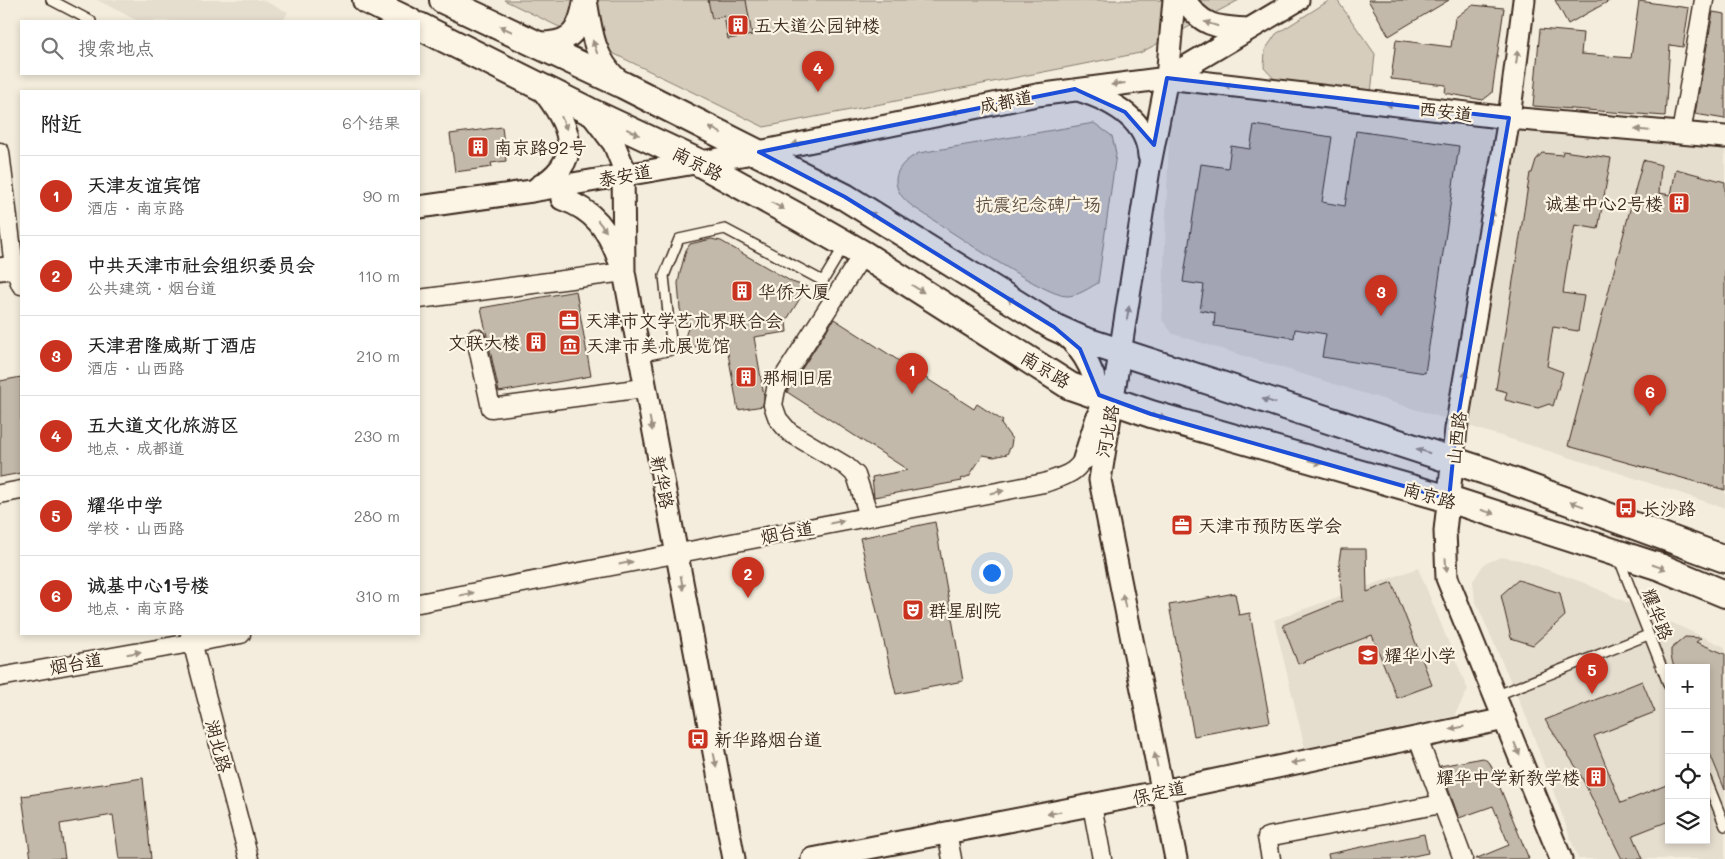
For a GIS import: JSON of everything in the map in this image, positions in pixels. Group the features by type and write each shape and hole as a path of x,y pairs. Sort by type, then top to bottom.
{"main road":[{"path":"366,0 407,20"},
{"name":"南京路","path":"442,0 623,85 845,197 1054,327 1083,340 1453,460 1725,559"},
{"name":"南京路","path":"420,26 589,111 698,162 854,249 1070,386 1151,414 1449,499 1660,567 1725,594"}],"street":[{"path":"535,43 556,43 572,35 581,17 585,0"},
{"path":"585,0 591,33 599,56 607,70 623,85"},
{"name":"河北路","path":"1174,0 1167,78 1149,169 1122,352 1106,398 1092,462 1101,491 1176,859"},
{"path":"1185,0 1191,11 1203,22 1222,27 1247,29"},
{"name":"成都道","path":"698,162 759,152 843,133 1075,89 1167,78 1298,0"},
{"name":"山西路","path":"1524,0 1509,118 1456,428 1445,545 1448,578 1561,859"},
{"path":"1681,133 1704,0"},
{"name":"西安道","path":"1167,78 1509,118 1725,137"},
{"path":"532,191 561,171 568,150 567,129 561,117 536,83"},
{"path":"1075,89 1109,102 1136,123 1148,143 1149,169"},
{"name":"新华路","path":"589,111 614,144 620,158 624,180 622,240 624,272 644,388 734,859"},
{"path":"0,152 14,275"},
{"path":"624,207 638,191 698,162"},
{"name":"泰安道","path":"420,220 562,200 624,180 698,162"},
{"name":"泰安道","path":"420,207 624,180"},
{"path":"420,299 624,272 610,239 599,221 578,205 562,200"},
{"path":"854,249 776,389 773,405 778,419 790,432 846,466 856,475 869,516"},
{"path":"1054,327 1080,349 1106,398 1092,462"},
{"path":"476,338 491,408 644,388"},
{"name":"烟台道","path":"420,603 1044,483 1072,474 1092,462"},
{"path":"0,494 20,490"},
{"name":"烟台道","path":"0,677 191,638 229,635"},
{"name":"湖北路","path":"191,638 249,859"},
{"name":"保定道","path":"812,859 840,856 947,832 1163,791 1505,719"},
{"path":"1417,736 1463,859"},
{"path":"1271,859 1267,837 1441,804"},
{"path":"1092,805 1102,859"},
{"path":"947,832 952,859"}],"lane":[{"path":"51,0 89,20"},
{"path":"639,357 672,350 664,276 679,239 725,230 823,281 854,249"},
{"name":"耀华路","path":"1617,554 1665,676"},
{"path":"1496,696 1648,635"},
{"path":"1710,789 1725,826"}],"highlighted area":[{"path":"1167,78 1509,118 1456,429 1449,499 1151,414 1099,395 1080,349 1054,327 845,197 759,152 1075,89 1125,112 1154,145"}],"shaded area":[{"path":"97,0 262,0 288,12 284,20 136,20"},
{"path":"1171,83 1725,145 1725,508 1616,472 1173,334 1162,320"},
{"path":"1501,557 1520,560 1582,582 1725,647 1725,859 1578,859 1528,721 1475,600 1473,581 1484,564"},
{"name":"耀华小学","path":"1418,568 1468,690 1454,716 1305,748 1274,620"}],"green space":[{"path":"504,0 1239,0 1140,53 764,127"},
{"path":"1330,0 1337,0 1375,54 1371,94 1281,86 1264,68 1265,50 1276,34"},
{"name":"抗震纪念碑广场","path":"1094,123 1112,136 1116,154 1098,283 1075,295 1067,296 1055,293 1016,273 915,208 900,194 897,186 896,179 902,165 919,153"}],"building":[{"path":"708,0 746,0 752,35 728,39 724,16 712,19"},
{"path":"1368,0 1449,0 1389,36"},
{"path":"1555,0 1611,0 1568,24"},
{"path":"1639,1 1689,8 1683,47 1670,45 1665,116 1533,106 1540,29 1583,33 1581,54 1631,58"},
{"path":"1472,5 1504,8 1492,93 1483,100 1445,93 1446,85 1391,79 1396,40 1451,47 1455,18"},
{"path":"1713,12 1725,14 1725,119 1695,114"},
{"path":"1254,125 1332,137 1322,202 1345,206 1356,131 1459,146 1425,373 1322,357 1326,334 1295,329 1294,338 1214,326 1215,313 1200,310 1204,285 1183,282 1201,164 1228,168 1231,146 1250,149"},
{"name":"南京路92号","path":"502,127 506,161 491,163 492,167 455,172 450,134"},
{"path":"1563,151 1611,158 1598,229 1575,225 1567,266 1563,293 1584,296 1578,331 1553,327 1547,366 1563,372 1553,406 1549,404 1538,408 1505,400 1507,392 1496,389 1530,173 1532,173 1536,160 1542,153 1562,155"},
{"path":"1643,160 1661,165 1659,193 1671,195 1676,169 1725,182 1725,490 1568,446"},
{"name":"华侨大厦","path":"711,239 721,241 792,282 807,287 786,321 787,332 754,337 764,396 763,406 738,410 726,342 681,349 688,328 680,309 678,283 686,250 690,244"},
{"name":"文联大楼","path":"576,291 591,376 499,392 481,308"},
{"path":"834,319 974,409 977,404 1003,421 1001,424 1012,439 1007,454 994,457 983,455 969,476 961,479 962,481 874,497 872,477 908,470 787,392"},
{"path":"20,377 20,473 0,477 0,381"},
{"name":"群星剧院","path":"935,522 963,681 896,694 860,538"},
{"path":"1341,549 1366,549 1367,592 1392,582 1432,685 1397,698 1372,635 1298,664 1283,625 1342,601 1339,561"},
{"path":"1518,580 1560,593 1565,616 1533,645 1511,638 1501,595"},
{"path":"1235,593 1239,615 1250,613 1270,722 1194,736 1169,605"},
{"path":"1685,637 1701,638 1696,642 1725,654 1725,790 1710,754 1710,664 1673,664 1671,649"},
{"name":"耀华中学新教学楼","path":"1642,681 1655,712 1594,736 1621,803 1665,786 1665,823 1633,835 1643,859 1622,859 1578,770 1545,720"},
{"path":"1483,758 1490,763 1529,859 1475,859 1509,845 1493,806 1459,818 1440,766"},
{"path":"143,778 151,859 119,859 113,815 60,824 65,859 31,859 22,796"},
{"path":"1424,834 1428,853 1399,859 1329,859 1328,854"}],"place":[{"name":"五大道公园钟楼","path":"738,25"},
{"name":"五大道文化旅游区","path":"818,92"},
{"name":"南京路92号","path":"478,147"},
{"name":"诚基中心2号楼","path":"1679,203"},
{"name":"华侨大厦","path":"742,291"},
{"name":"天津君隆威斯丁酒店","path":"1381,316"},
{"name":"天津市文学艺术界联合会","path":"569,320"},
{"name":"文联大楼","path":"536,342"},
{"name":"天津市美术展览馆","path":"570,345"},
{"name":"那桐旧居","path":"746,377"},
{"name":"天津友谊宾馆","path":"912,394"},
{"name":"诚基中心1号楼","path":"1650,416"},
{"name":"长沙路","path":"1626,508"},
{"name":"天津市预防医学会","path":"1182,525"},
{"name":"中共天津市社会组织委员会","path":"748,598"},
{"name":"群星剧院","path":"913,610"},
{"name":"耀华小学","path":"1368,655"},
{"name":"耀华中学","path":"1592,694"},
{"name":"新华路烟台道","path":"698,739"},
{"name":"耀华中学新教学楼","path":"1596,777"}]}
